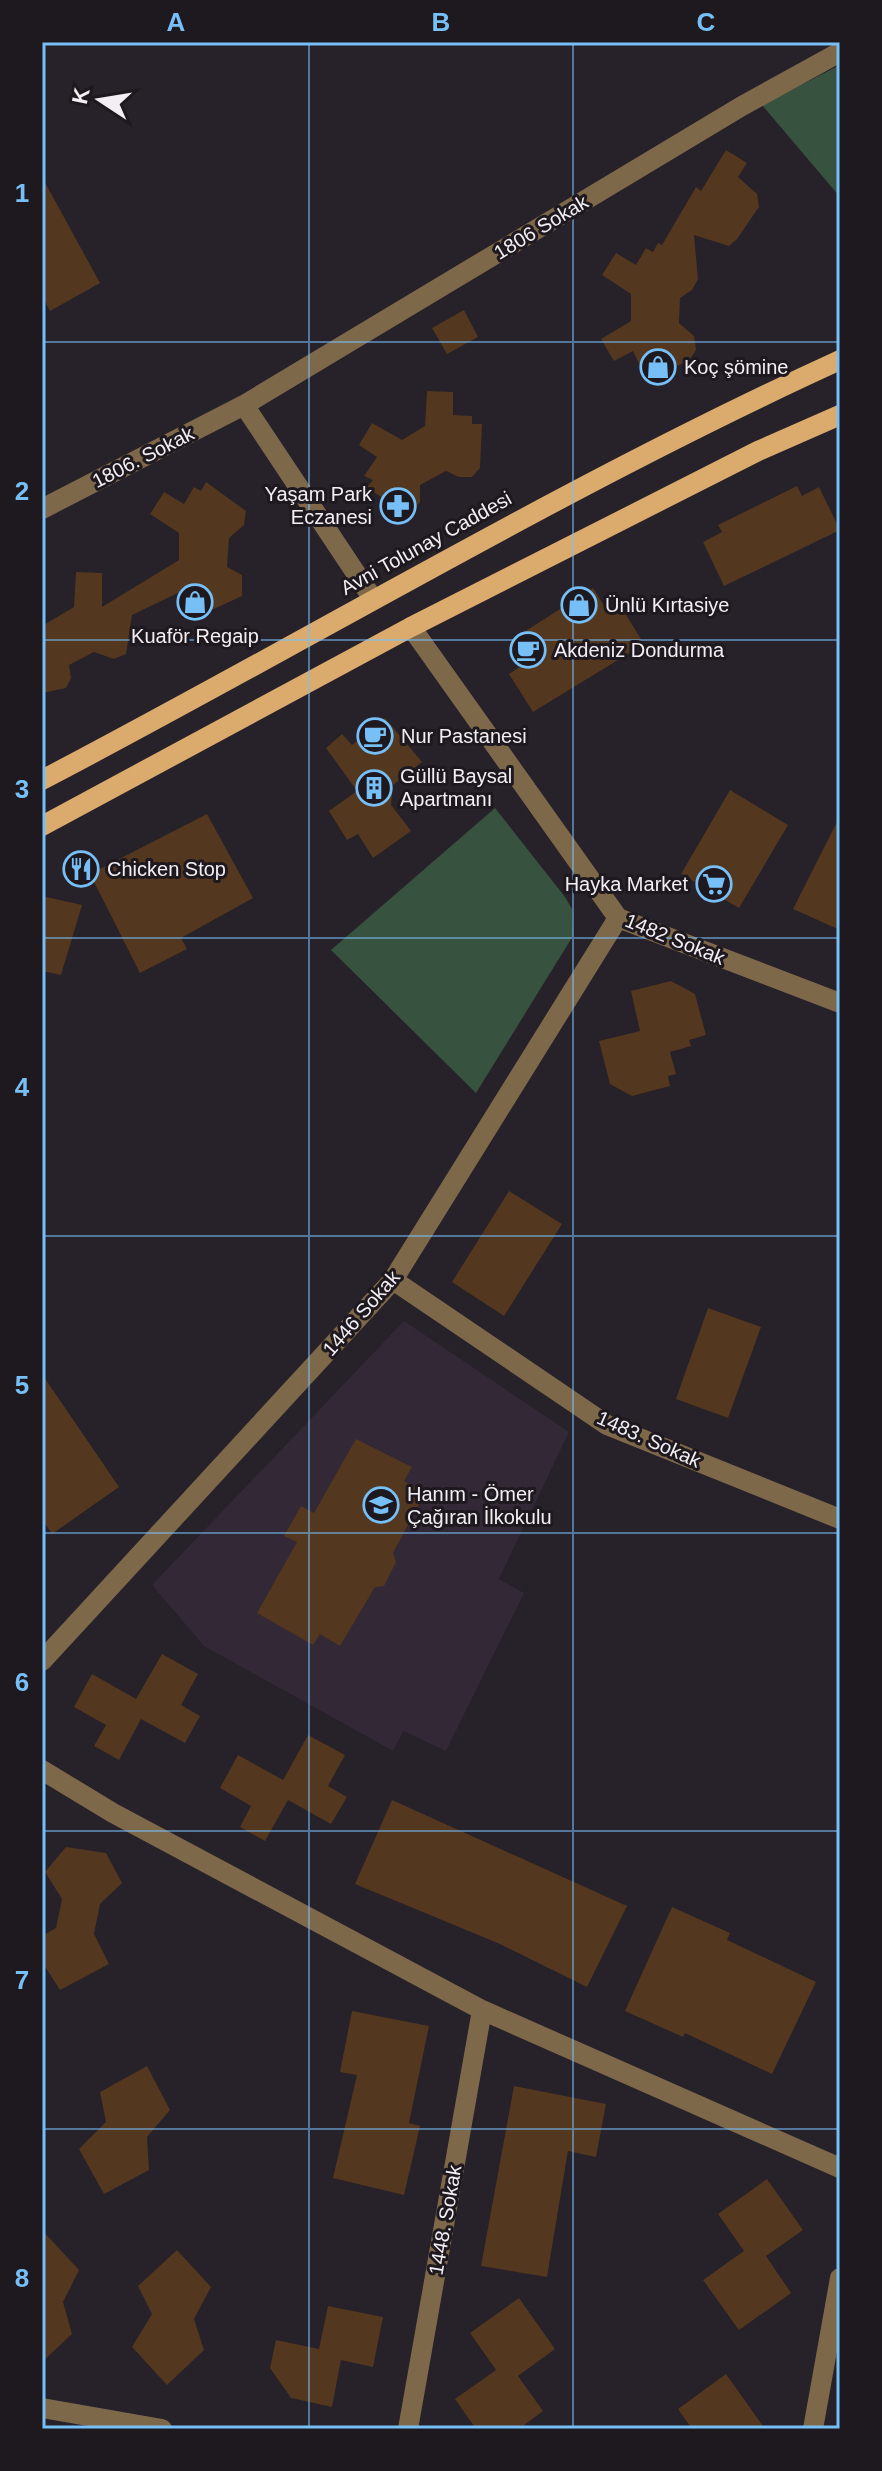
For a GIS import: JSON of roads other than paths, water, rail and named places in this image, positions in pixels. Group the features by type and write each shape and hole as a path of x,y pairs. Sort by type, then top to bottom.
{"main road":[{"name":"Avni Tolunay Caddesi","path":"42,780 201,697 373,599 615,468 840,360"},
{"path":"42,826 411,627 758,451 840,415"}],"street":[{"name":"1806 Sokak","path":"244,405 742,106 840,52"},
{"name":"1806. Sokak","path":"42,509 244,405"},
{"path":"244,405 373,599"},
{"name":"1482 Sokak","path":"411,627 618,918 840,1003"},
{"name":"1446 Sokak","path":"42,1661 393,1280 618,918"},
{"name":"1483. Sokak","path":"393,1280 607,1425 840,1519"},
{"path":"42,1770 113,1813 482,2010 840,2168"},
{"name":"1448. Sokak","path":"408,2429 482,2010"},
{"path":"813,2429 840,2278"},
{"path":"42,2408 162,2429"}],"place":[{"name":"Koç şömine","path":"658,367"},
{"name":"Yaşam Park Eczanesi","path":"398,506"},
{"name":"Kuaför Regaip","path":"195,602"},
{"name":"Ünlü Kırtasiye","path":"579,605"},
{"name":"Akdeniz Dondurma","path":"528,650"},
{"name":"Nur Pastanesi","path":"375,736"},
{"name":"Güllü Baysal Apartmanı","path":"374,788"},
{"name":"Chicken Stop","path":"81,869"},
{"name":"Hayka Market","path":"714,884"},
{"name":"Hanım - Ömer Çağıran İlkokulu","path":"381,1505"}]}
